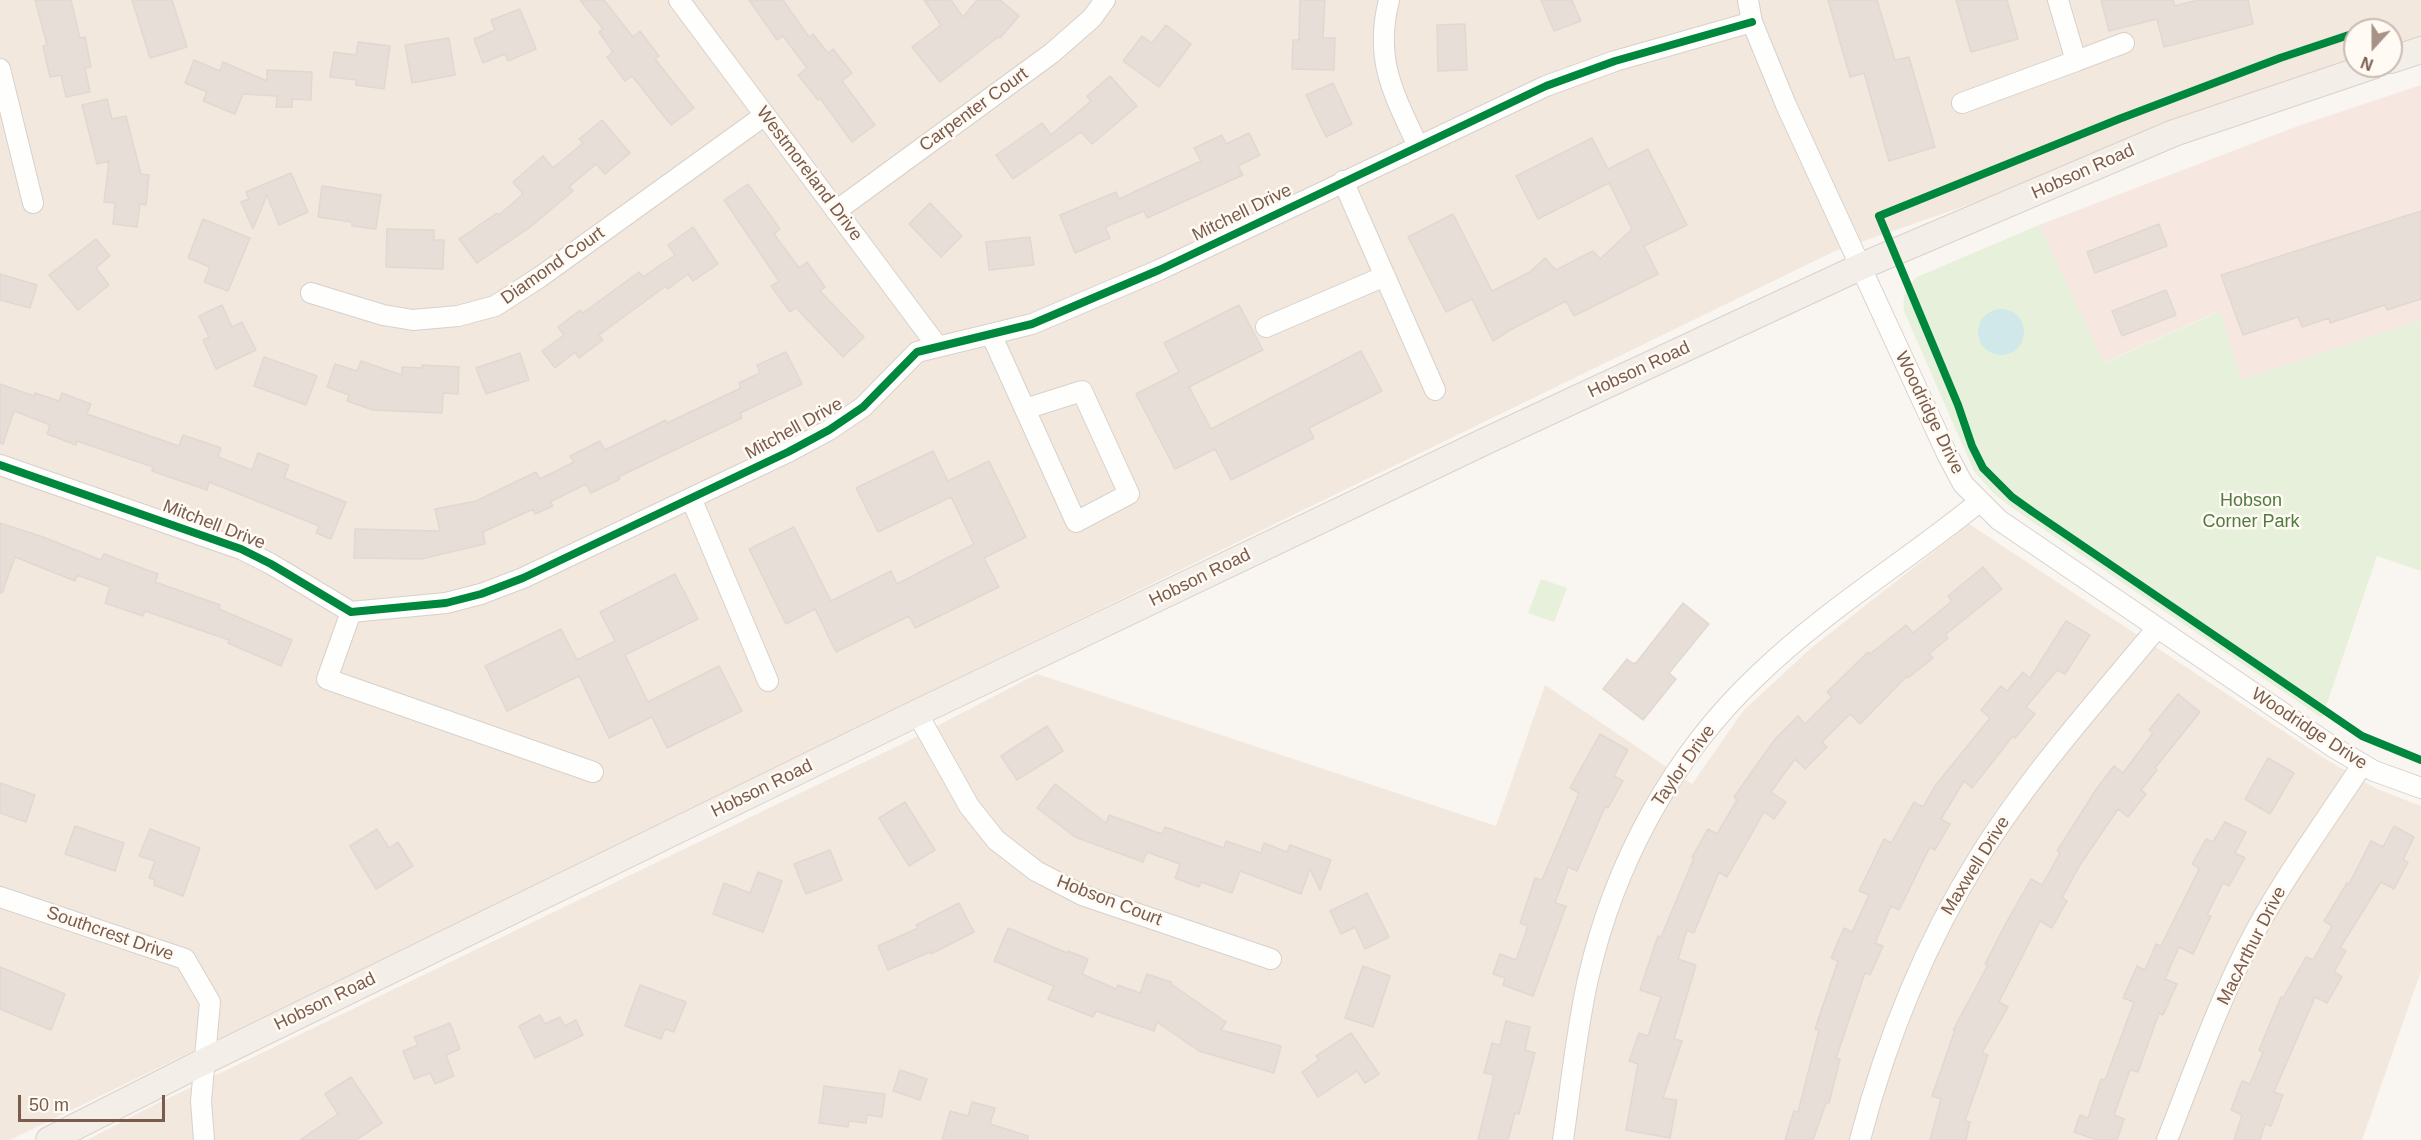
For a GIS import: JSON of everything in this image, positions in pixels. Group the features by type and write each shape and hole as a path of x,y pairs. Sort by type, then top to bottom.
{"main road":[{"path":"2403,56 2421,50"},
{"name":"Hobson Road","path":"49,1140 917,713 1488,440 1862,266 2174,133 2343,76"}],"street":[{"name":"Carpenter Court","path":"836,211 1052,53 1092,18 1105,0"},
{"path":"1389,0 1383,25 1383,49 1387,75 1418,146"},
{"name":"Woodridge Drive","path":"1748,0 1752,22 1786,105 1947,454 1964,484 1979,502 1999,520 2362,765 2421,788"},
{"path":"2058,0 2076,61"},
{"name":"Westmoreland Drive","path":"684,1 765,115 938,347"},
{"name":"Mitchell Drive","path":"0,465 241,549 272,564 351,612 436,604 481,594 523,578 829,430 863,407 917,352 1032,324 1159,270 1546,86 1615,61 1752,22"},
{"path":"1962,103 2124,43"},
{"path":"0,69 33,203"},
{"name":"Diamond Court","path":"310,293 383,315 413,320 458,316 495,306 540,277 765,115"},
{"path":"1343,181 1435,390"},
{"path":"1266,327 1385,276"},
{"path":"991,334 1024,409 1076,522 1129,494 1082,391 1024,409"},
{"path":"691,498 768,681"},
{"name":"Taylor Drive","path":"1563,1140 1580,1025 1597,942 1612,897 1633,849 1675,774 1731,703 1758,674 1809,630 1979,502"},
{"path":"351,612 327,679 593,772"},
{"name":"Maxwell Drive","path":"1860,1140 1890,1039 1915,976 1945,915 1979,856 2018,800 2157,628"},
{"name":"Hobson Court","path":"917,713 969,806 996,840 1036,871 1082,895 1271,959"},
{"name":"MacArthur Drive","path":"2167,1140 2225,993 2256,930 2291,872 2362,765"},
{"name":"Southcrest Drive","path":"0,897 185,959 210,1002 201,1101 204,1140"}],"shaded area":[{"path":"0,0 2421,0 2421,48 2403,54 2403,18 2343,18 2343,75 1835,251 10,1140 0,1140"},
{"path":"2421,85 2421,320 2241,380 2219,311 2103,363 2039,225 2298,126"},
{"path":"1969,524 2324,758 2377,789 2421,806 2421,971 2362,1140 87,1140 152,1106 908,741 1037,674 1496,826 1545,685 1692,784 1744,710 1810,649"}],"green space":[{"name":"Hobson Corner Park","path":"2039,225 2104,363 2220,311 2241,380 2421,320 2421,571 2377,556 2322,718 2021,514 1994,494 1974,471 1904,311 1904,296 1917,277"},
{"path":"1541,579 1567,588 1554,622 1528,613"}],"water":[{"path":"2001,309 2017,316 2024,332 2017,348 2001,355 1985,348 1978,332 1985,316"}],"building":[{"path":"35,0 71,0 80,38 85,37 91,67 85,68 90,92 66,97 61,75 50,77 43,46 47,45"},
{"path":"132,0 172,0 187,47 150,58"},
{"path":"580,0 604,0 633,37 640,31 659,56 655,59 694,108 671,125 632,76 625,81 607,57 613,52 599,32 603,29"},
{"path":"749,0 783,0 809,37 813,34 828,53 833,49 852,73 842,81 875,125 852,142 820,98 818,100 798,75 807,68 783,36 777,40"},
{"path":"924,0 951,0 963,17 977,0 1000,0 1019,16 1000,38 998,37 940,82 912,47 941,25"},
{"path":"1300,0 1325,0 1323,38 1335,38 1334,70 1292,69 1293,40 1299,40"},
{"path":"1541,0 1572,0 1581,21 1554,31"},
{"path":"1828,0 1877,0 1895,60 1909,57 1935,147 1889,161 1864,73 1850,77"},
{"path":"1956,0 2007,0 2018,39 1971,52"},
{"path":"2101,0 2173,0 2175,6 2198,0 2248,0 2253,24 2164,47 2157,19 2109,31"},
{"path":"520,9 536,49 508,61 505,54 483,63 474,39 495,30 491,20"},
{"path":"1465,24 1467,70 1438,71 1437,25"},
{"path":"1166,25 1191,44 1159,87 1123,61 1142,36 1152,43"},
{"path":"449,38 455,75 412,83 405,45"},
{"path":"358,42 390,46 384,89 356,85 356,80 330,77 334,52 356,55"},
{"path":"194,60 220,71 223,62 267,81 267,70 312,72 311,100 292,99 292,107 276,107 277,96 243,94 235,114 203,101 207,92 185,83"},
{"path":"1110,76 1137,106 1092,144 1081,132 1013,179 996,155 1042,123 1051,135 1091,101 1087,96"},
{"path":"1333,83 1352,124 1326,137 1306,95"},
{"path":"107,99 112,119 126,116 141,174 149,175 146,205 140,204 137,227 113,224 115,203 104,202 109,161 97,164 82,105"},
{"path":"602,120 630,153 605,174 596,164 569,187 573,191 529,228 477,263 459,239 497,213 499,215 523,194 513,182 543,156 553,168 583,143 579,139"},
{"path":"1249,133 1260,155 1238,166 1243,175 1147,218 1144,211 1105,227 1110,238 1075,253 1060,215 1116,192 1119,199 1201,161 1194,148 1222,135 1226,144"},
{"path":"1592,138 1608,169 1648,149 1687,225 1644,246 1658,274 1574,316 1566,301 1493,341 1472,299 1446,312 1408,237 1453,214 1492,291 1530,272 1545,258 1556,270 1593,251 1600,259 1632,229 1609,183 1538,219 1516,176"},
{"path":"291,173 308,212 279,225 267,195 253,229 241,202 249,199 246,192"},
{"path":"748,184 780,229 774,234 799,268 807,262 825,287 820,291 864,337 843,357 796,308 790,312 771,286 779,281 724,200"},
{"path":"322,186 381,195 376,229 352,226 352,222 318,217"},
{"path":"930,203 962,236 941,257 909,224"},
{"path":"2421,211 2421,299 2387,310 2385,305 2330,323 2329,318 2302,327 2298,317 2243,335 2221,275"},
{"path":"203,219 250,238 228,291 204,282 210,267 188,258"},
{"path":"2159,224 2167,246 2095,273 2087,252"},
{"path":"693,227 718,264 693,281 688,274 668,289 666,286 599,335 603,340 579,358 575,352 555,368 542,351 564,335 558,327 580,310 583,313 639,272 643,277 675,255 668,245"},
{"path":"387,229 434,230 434,240 444,240 443,269 386,267"},
{"path":"1030,237 1034,265 989,270 986,242"},
{"path":"96,239 110,256 96,268 109,285 78,310 49,275"},
{"path":"0,274 37,285 30,308 0,300"},
{"path":"2166,290 2176,315 2122,336 2112,311"},
{"path":"222,305 232,327 242,322 256,350 216,369 203,340 209,337 199,316"},
{"path":"1239,305 1263,350 1189,387 1211,429 1361,351 1382,391 1309,428 1314,438 1231,480 1215,449 1175,469 1136,394 1179,372 1164,343"},
{"path":"786,352 802,384 740,413 742,418 618,477 620,479 591,493 586,484 550,502 553,506 535,514 533,509 483,532 485,544 421,559 354,558 355,529 440,531 435,509 476,501 536,472 540,479 574,462 570,456 600,441 605,450 666,420 667,423 741,388 739,383 760,373 757,365"},
{"path":"520,353 529,380 486,394 476,368"},
{"path":"264,357 317,376 306,405 254,386"},
{"path":"361,361 402,375 402,367 422,368 422,365 459,367 458,394 443,393 442,413 373,410 347,401 349,395 327,387 335,364 357,371"},
{"path":"0,384 34,396 35,393 59,401 62,393 91,404 87,414 179,446 183,435 221,448 218,457 252,470 258,453 289,465 284,478 346,502 331,539 316,533 319,526 209,482 207,490 152,471 153,467 77,441 76,445 47,434 50,425 14,411 3,444 0,443"},
{"path":"933,451 948,481 989,461 1026,537 984,558 999,587 915,628 909,616 836,652 815,609 786,624 749,549 794,527 831,601 891,571 897,584 974,544 951,497 878,532 856,488"},
{"path":"0,523 101,560 104,554 158,574 155,582 220,605 219,609 292,640 281,666 228,643 229,640 145,611 143,616 105,603 110,587 77,575 75,581 15,557 2,593 0,592"},
{"path":"1983,567 2002,589 1945,635 1948,638 1929,654 1933,658 1908,678 1907,676 1860,724 1850,714 1822,742 1827,747 1805,769 1795,759 1771,792 1786,802 1774,819 1764,812 1727,877 1719,872 1694,933 1687,930 1678,959 1696,965 1674,1039 1682,1041 1663,1098 1677,1100 1670,1138 1626,1130 1638,1064 1629,1061 1639,1033 1648,1036 1661,997 1640,990 1658,936 1661,937 1694,858 1692,857 1708,829 1717,834 1737,800 1734,797 1775,739 1798,716 1805,724 1832,697 1827,692 1868,652 1870,654 1906,625 1913,633 1952,601 1948,596"},
{"path":"675,574 698,619 625,655 648,702 719,666 742,711 667,748 652,717 609,738 579,676 507,711 485,666 561,629 577,660 615,641 600,612"},
{"path":"1683,603 1709,624 1669,673 1676,679 1643,720 1603,689 1627,659 1636,663"},
{"path":"2066,621 2090,635 2065,674 2057,670 2026,707 2035,714 2015,738 2013,736 1972,788 1964,781 1941,819 1950,824 1935,850 1930,847 1899,910 1891,906 1875,943 1883,946 1870,975 1865,973 1836,1058 1840,1059 1829,1103 1826,1103 1813,1140 1785,1140 1794,1111 1798,1112 1819,1030 1815,1029 1838,961 1831,958 1844,928 1852,932 1869,895 1859,891 1884,839 1891,843 1914,802 1923,807 1935,786 1990,718 1981,710 2001,686 2007,691 2023,672 2030,678"},
{"path":"2178,694 2200,712 2155,768 2157,770 2141,790 2146,794 2128,817 2118,809 2080,865 2062,898 2067,901 2052,928 2040,921 1999,1002 2008,1007 1982,1053 1988,1055 1965,1121 1970,1122 1966,1140 1930,1140 1941,1099 1932,1096 1955,1030 1953,1030 1988,965 1985,964 2006,923 2031,879 2042,885 2060,853 2057,851 2097,788 2114,766 2123,773 2153,733 2149,730"},
{"path":"1047,726 1063,751 1017,780 1001,756"},
{"path":"1600,734 1628,750 1614,776 1623,781 1608,808 1605,807 1577,871 1568,867 1555,903 1566,906 1533,996 1503,985 1505,978 1493,974 1500,954 1516,960 1528,926 1520,923 1535,878 1542,880 1579,793 1570,788"},
{"path":"2268,758 2294,773 2270,814 2245,799"},
{"path":"0,783 35,795 26,822 0,813"},
{"path":"1055,784 1106,823 1109,815 1162,834 1165,827 1224,848 1226,841 1261,853 1264,843 1287,852 1290,845 1331,860 1320,890 1310,869 1301,894 1240,871 1232,893 1201,882 1199,887 1175,878 1180,864 1147,852 1143,862 1075,837 1037,808"},
{"path":"905,802 935,850 909,866 879,818"},
{"path":"2225,822 2246,832 2235,853 2245,858 2229,886 2223,883 2207,915 2211,916 2193,954 2179,947 2165,979 2177,984 2163,1015 2159,1013 2138,1072 2130,1070 2114,1115 2124,1119 2117,1140 2097,1140 2074,1132 2080,1115 2088,1118 2101,1079 2105,1080 2134,1002 2123,998 2137,966 2145,970 2156,944 2161,946 2199,869 2192,864 2206,839 2213,842"},
{"path":"75,826 124,843 115,871 65,854"},
{"path":"2394,826 2414,837 2403,860 2408,862 2394,889 2381,882 2340,948 2346,951 2334,972 2342,977 2327,1003 2315,997 2274,1092 2283,1095 2271,1126 2265,1124 2260,1140 2234,1140 2242,1115 2231,1110 2242,1081 2250,1084 2263,1052 2259,1050 2281,997 2283,998 2306,957 2313,960 2332,926 2324,921 2347,883 2349,884 2371,841 2383,847"},
{"path":"150,829 200,848 183,896 154,885 155,880 149,878 155,861 139,856"},
{"path":"377,829 389,848 398,842 413,866 376,889 350,846"},
{"path":"830,850 842,880 806,894 794,864"},
{"path":"758,872 782,881 763,932 713,914 724,883 750,893"},
{"path":"1367,893 1389,937 1365,949 1355,927 1341,934 1330,911"},
{"path":"959,903 974,932 931,954 930,952 888,970 878,946 918,928 916,925"},
{"path":"1008,928 1067,953 1068,951 1088,959 1082,974 1116,989 1118,985 1140,993 1147,974 1171,982 1226,1022 1221,1030 1281,1046 1274,1073 1199,1051 1157,1022 1154,1031 1096,1011 1093,1017 1048,999 1054,986 994,961"},
{"path":"1363,966 1390,976 1373,1027 1345,1018"},
{"path":"0,967 65,994 51,1030 0,1009"},
{"path":"640,985 686,1002 674,1032 665,1029 661,1039 625,1026"},
{"path":"540,1015 545,1024 560,1017 565,1026 576,1020 583,1035 535,1058 519,1026"},
{"path":"1506,1021 1530,1027 1525,1050 1535,1053 1519,1114 1515,1113 1508,1140 1478,1140 1494,1075 1484,1073 1492,1043 1500,1045"},
{"path":"450,1023 460,1049 446,1055 454,1076 435,1084 430,1073 414,1079 403,1051 418,1045 414,1037"},
{"path":"1351,1033 1379,1074 1365,1083 1357,1071 1318,1097 1302,1072 1319,1060 1316,1056"},
{"path":"900,1070 927,1079 920,1100 893,1091"},
{"path":"351,1077 382,1123 356,1140 300,1140 338,1114 325,1094"},
{"path":"824,1086 885,1094 882,1117 867,1115 866,1123 849,1121 848,1127 819,1123"},
{"path":"972,1102 995,1108 990,1124 1028,1136 1028,1140 942,1140 950,1111 968,1116"}],"cycle path":[{"path":"0,465 241,549 271,564 351,612 446,603 481,594 523,578 788,452 829,430 863,407 917,352 1032,324 1159,270 1546,86 1615,61 1752,22"},
{"path":"2343,37 2280,58 2119,119 1879,216 1983,468 2012,497 2033,512 2362,736 2421,760"}]}
